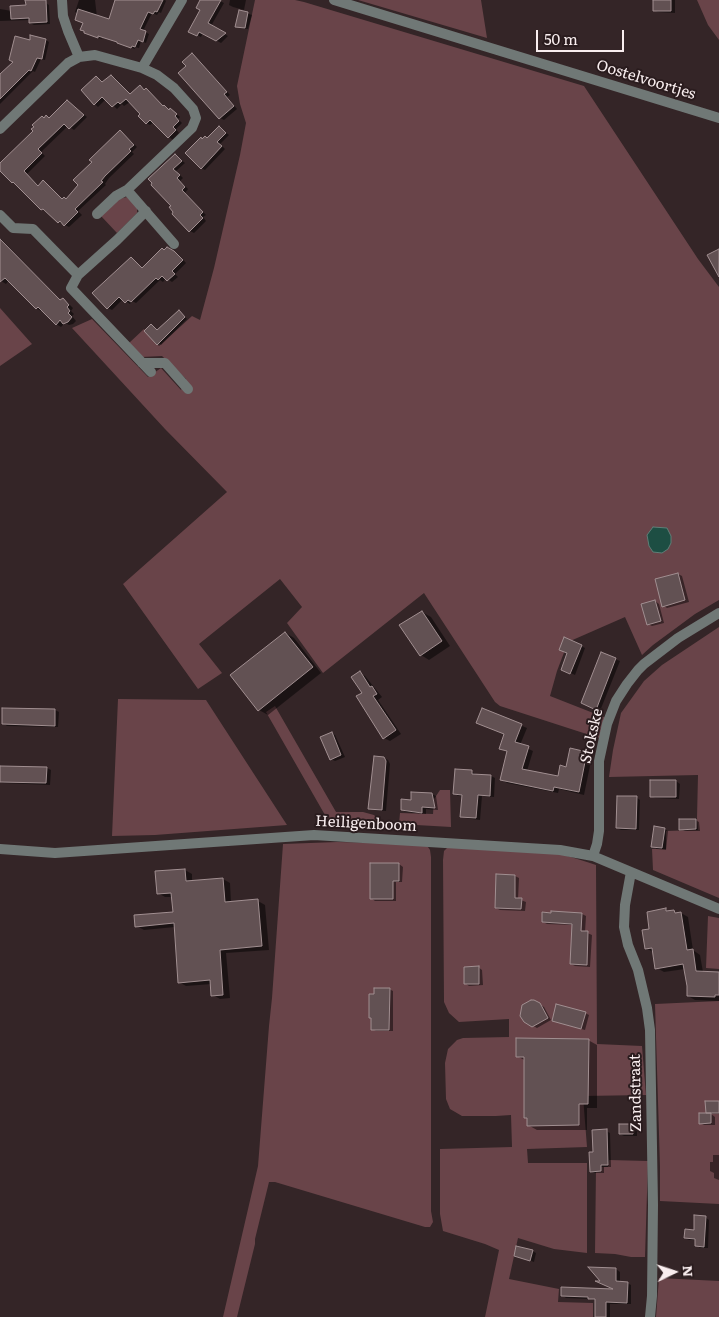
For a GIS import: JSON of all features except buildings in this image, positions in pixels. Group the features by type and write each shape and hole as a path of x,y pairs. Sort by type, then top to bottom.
{"street":[{"path":"62,0 63,16 68,32 80,57"},
{"path":"142,68 182,0"},
{"name":"Oostelvoortjes","path":"334,0 719,118"},
{"path":"0,129 68,62 80,57 95,55 142,68 157,75 174,88 193,108 196,118 192,128 127,190 116,196 96,214"},
{"path":"127,190 174,244"},
{"path":"146,210 119,238 78,275 71,288 151,372"},
{"path":"0,214 13,228 34,229 78,275"},
{"path":"142,363 165,364 188,388"},
{"name":"Stokske","path":"593,856 599,831 599,761 607,724 616,701 630,680 644,664 678,638 719,613"},
{"name":"Heiligenboom","path":"0,849 55,852 314,835 526,847 560,850 593,856 719,909"},
{"name":"Zandstraat","path":"631,872 625,905 624,928 648,1008 650,1030 653,1205 650,1317"}],"shaded area":[{"path":"255,0 295,0 304,2 584,86 698,259 719,287 719,600 695,614 642,655 625,617 568,642 550,696 606,718 602,739 500,706 495,702 424,593 323,673 287,623 302,607 280,579 199,644 222,673 198,689 123,584 227,492 165,429 72,328 92,319 148,377 161,368 181,390 186,379 162,356 142,357 129,343 144,329 159,346 192,316 200,320 214,268 246,123 237,86"},
{"path":"358,0 481,0 487,38"},
{"path":"697,0 719,0 719,40 708,25"},
{"path":"127,197 137,207 137,213 117,233 101,216 119,199"},
{"path":"0,308 32,344 0,366"},
{"path":"653,527 667,528 671,536 671,543 668,549 662,553 653,552 649,546 647,535"},
{"path":"719,627 719,898 653,870 652,849 666,849 666,831 698,830 698,775 609,777 621,713 644,681 662,665"},
{"path":"118,699 206,700 287,825 155,835 112,836"},
{"path":"275,706 336,812 363,812 374,815 381,823 329,822 266,712"},
{"path":"440,790 450,790 451,827 399,824 400,813 433,814 434,799"},
{"path":"337,842 426,844 430,850 431,1211 433,1222 430,1227 425,1227 275,1182 269,1182 237,1317 223,1317 258,1166 283,844"},
{"path":"448,847 558,853 596,865 597,1044 642,1046 646,1095 583,1096 587,1147 527,1149 528,1163 587,1163 587,1253 554,1249 518,1238 509,1279 559,1289 558,1302 593,1303 593,1317 485,1317 499,1250 443,1231 440,1214 440,1149 512,1147 511,1115 462,1116 450,1109 446,1099 445,1063 448,1049 457,1040 463,1038 509,1037 509,1019 459,1022 449,1013 444,1002 443,860 444,851"},
{"path":"708,916 719,918 719,969 706,968"},
{"path":"719,1001 719,1204 660,1201 655,1004"},
{"path":"609,1160 648,1161 645,1257 595,1253 596,1167 608,1167"},
{"path":"659,1278 719,1281 719,1317 656,1317"}]}
